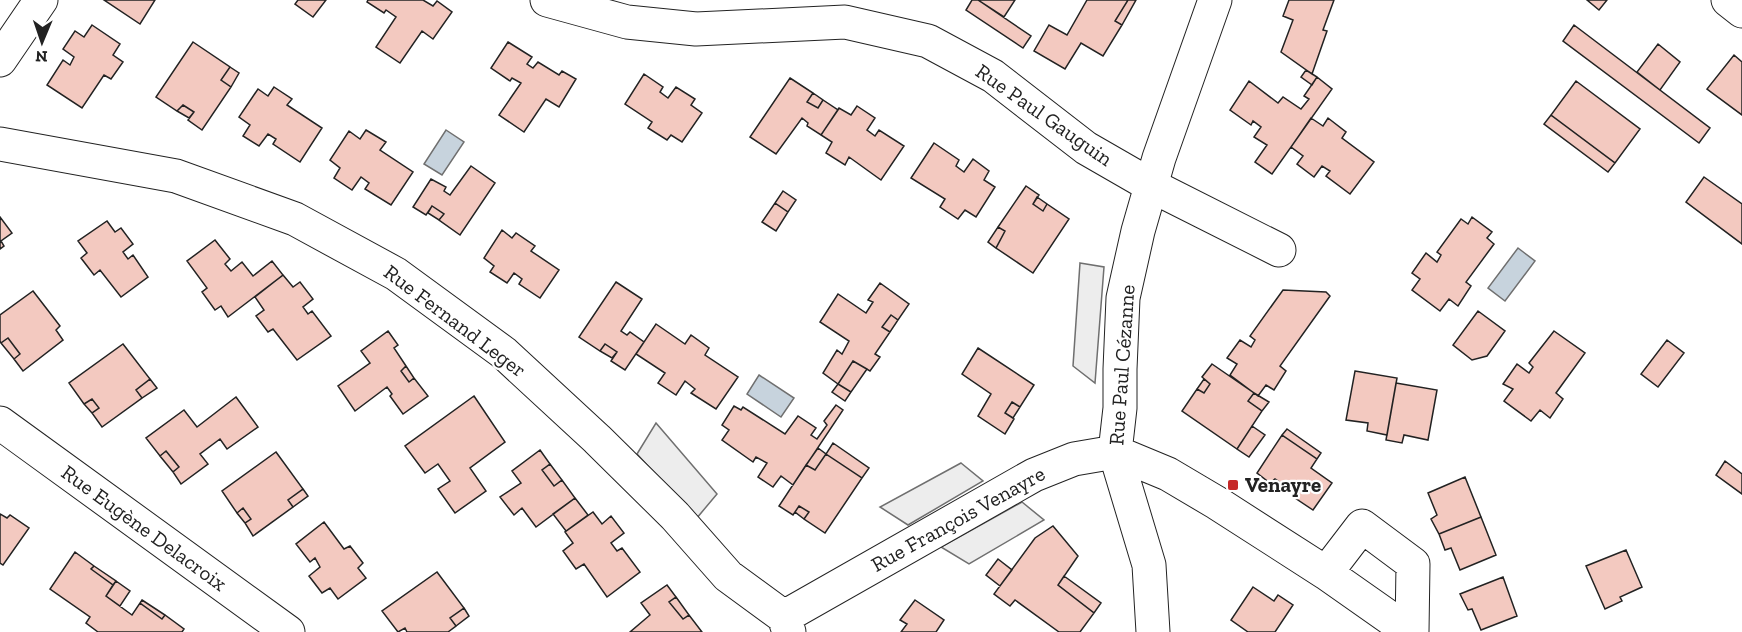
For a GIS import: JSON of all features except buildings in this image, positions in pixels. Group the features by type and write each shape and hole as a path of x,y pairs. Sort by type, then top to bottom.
{"street":[{"path":"0,60 40,0"},
{"name":"Rue Paul Gauguin","path":"547,0 627,22 696,29 845,22 928,41 993,76 1086,148 1152,186 1279,250"},
{"name":"Rue Paul Cézanne","path":"1153,632 1149,565 1115,452 1120,408 1119,369 1123,298 1138,231 1159,158 1215,0"},
{"path":"1728,0 1742,10"},
{"name":"Rue Fernand Leger","path":"0,144 176,176 295,219 396,274 504,353 605,446 675,516 728,576 786,624"},
{"name":"Rue Eugène Delacroix","path":"0,423 288,632"},
{"path":"1115,452 1168,474 1223,506 1411,632"},
{"name":"Rue François Venayre","path":"786,624 1034,474 1074,459 1115,452"},
{"path":"1326,573 1362,526 1413,564 1411,632"}],"shaded area":[{"path":"446,130 464,142 442,175 424,164"},
{"path":"1518,248 1535,261 1505,301 1488,288"},
{"path":"1080,263 1104,267 1095,383 1073,366"},
{"path":"759,375 794,398 781,417 747,394"},
{"path":"656,423 717,494 696,519 637,454"},
{"path":"961,463 983,481 908,525 880,507"},
{"path":"1022,502 1044,520 969,564 941,547"}],"place":[{"name":"Venayre","path":"1233,485"}]}
